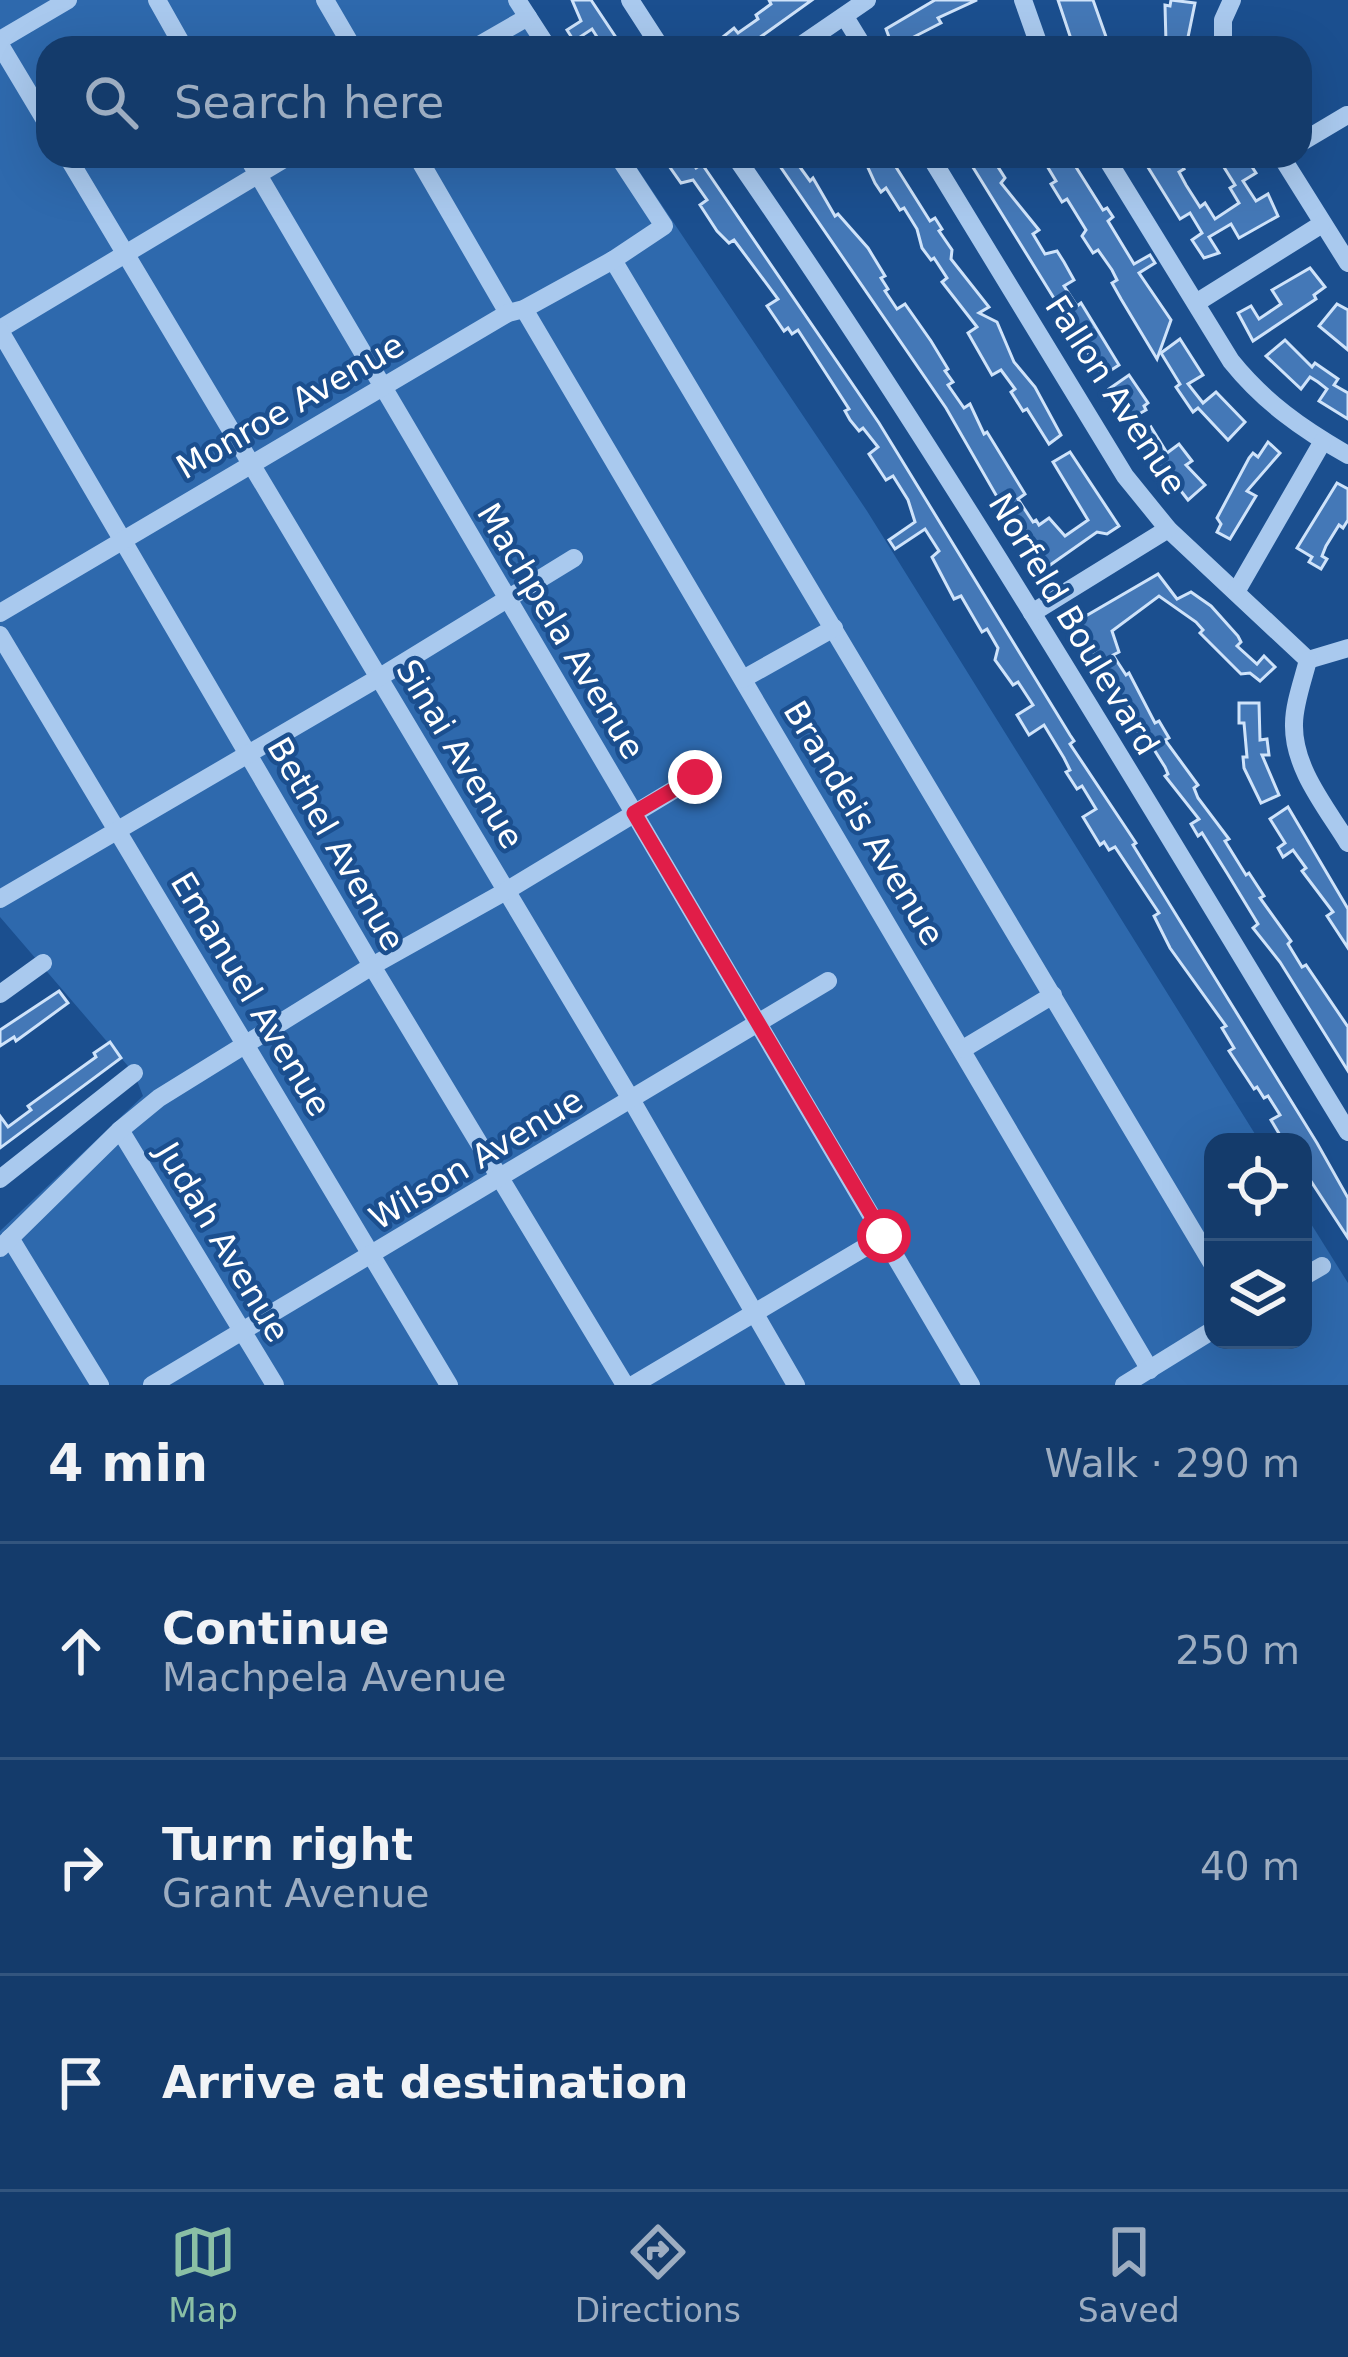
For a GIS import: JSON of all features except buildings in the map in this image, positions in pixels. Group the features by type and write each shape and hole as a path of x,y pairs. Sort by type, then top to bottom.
{"street":[{"path":"36,104 0,42 68,0"},
{"path":"157,0 177,36"},
{"path":"325,0 346,36"},
{"path":"630,0 653,36"},
{"path":"814,36 866,0"},
{"path":"1023,0 1036,36"},
{"path":"1223,36 1223,20 1232,0"},
{"path":"488,36 522,8 540,36"},
{"path":"845,16 857,36"},
{"path":"1312,136 1347,115"},
{"name":"Sinai Avenue","path":"74,168 632,1101 796,1385"},
{"name":"Machpela Avenue","path":"253,168 971,1385"},
{"path":"0,330 269,168"},
{"name":"Brandeis Avenue","path":"425,168 743,679 1150,1370"},
{"name":"Monroe Avenue","path":"0,613 516,311 614,260 664,226 626,168"},
{"name":"Norfeld Boulevard","path":"742,168 846,316 1348,1132"},
{"name":"Fallon Avenue","path":"937,168 1125,476 1168,529 1309,660"},
{"path":"1113,168 1248,382 1301,428 1348,455"},
{"path":"1287,168 1348,263"},
{"path":"1196,303 1322,224"},
{"path":"614,260 1204,1250"},
{"name":"Bethel Avenue","path":"0,330 372,966 629,1385"},
{"path":"1236,592 1323,441"},
{"path":"1032,613 1168,529"},
{"path":"0,899 574,558"},
{"path":"743,679 833,628"},
{"name":"Emanuel Avenue","path":"0,635 449,1385"},
{"path":"1348,648 1309,660 1293,720 1295,748 1348,843"},
{"path":"100,1385 5,1243 159,1098 246,1041 695,777"},
{"path":"0,994 43,963"},
{"name":"Wilson Avenue","path":"152,1385 828,981"},
{"path":"964,1049 1053,995"},
{"path":"0,1180 134,1073"},
{"name":"Judah Avenue","path":"120,1130 275,1385"},
{"path":"629,1385 884,1236"},
{"path":"1312,1272 1322,1266"},
{"path":"1124,1385 1204,1336"}],"shaded area":[{"path":"0,0 527,0 550,36 36,36 36,168 637,168 867,511 1254,1133 1204,1133 1204,1349 1312,1349 1312,1225 1348,1283 1348,1385 0,1385 0,1231 143,1096 134,1073 0,917"}],"route":[{"path":"695,777 634,813 884,1236"}]}
